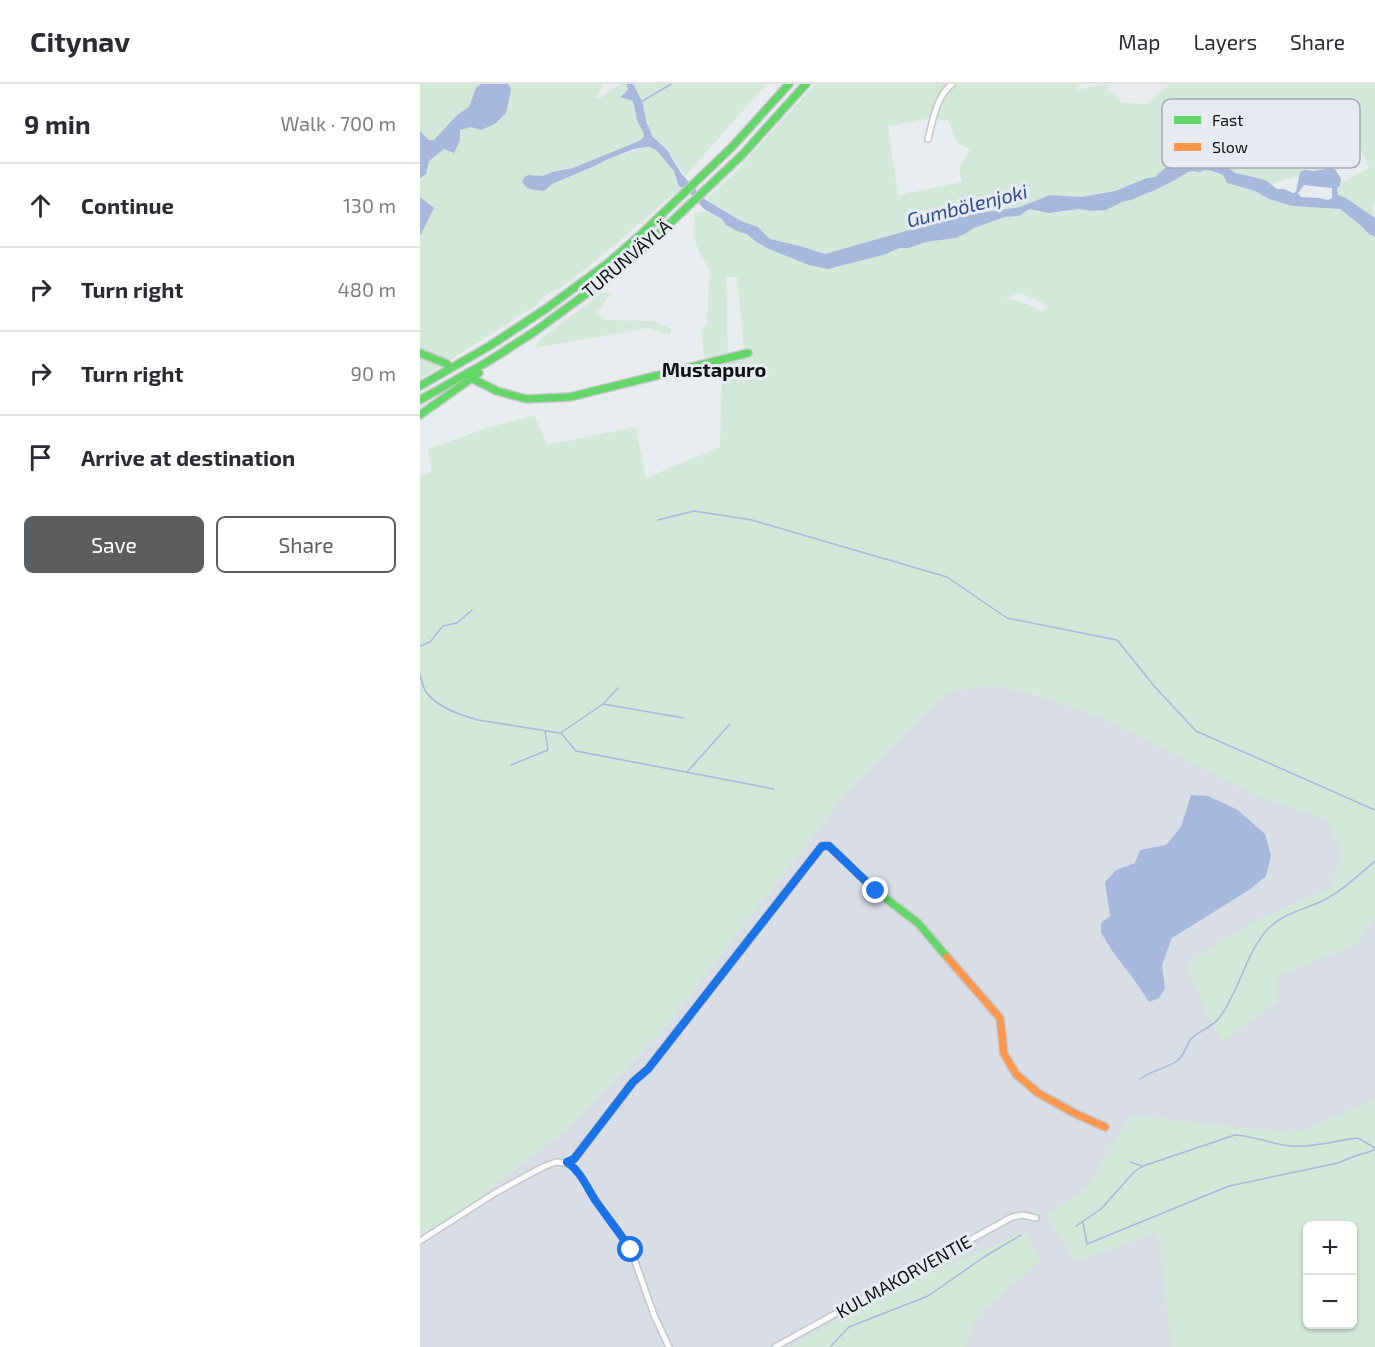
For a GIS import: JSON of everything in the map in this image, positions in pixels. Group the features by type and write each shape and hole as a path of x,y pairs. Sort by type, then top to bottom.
{"main road":[{"name":"TURUNVÄYLÄ","path":"420,386 491,345 547,308 608,263 705,173 789,84"},
{"name":"TURUNVÄYLÄ","path":"420,400 489,361 534,332 616,272 742,155 806,84"},
{"path":"420,415 534,332"},
{"path":"420,353 447,364"},
{"path":"475,380 497,391 526,399 570,398 748,353"},
{"path":"567,1162 574,1159 633,1082 648,1069 822,846 829,846 876,891 918,923 986,1001 1000,1018 1004,1054 1016,1074 1038,1093 1105,1127"}],"street":[{"path":"928,139 934,114 942,95 952,84"},
{"path":"420,1241 526,1176 556,1162 567,1162 582,1177 631,1250 654,1315 669,1347"},
{"name":"KULMAKORVENTIE","path":"776,1347 1012,1217 1023,1215 1036,1218"}],"shaded area":[{"path":"995,686 1051,699 1103,718 1258,796 1327,820 1343,854 1331,888 1251,923 1277,976 1357,944 1375,917 1375,1099 1301,1132 1240,1128 1131,1115 1087,1188 1047,1216 1076,1262 1158,1231 1172,1347 420,1347 420,1236 466,1208 568,1128 664,1028 846,793 932,706 952,690"}],"green space":[{"path":"420,84 604,84 595,97 600,98 620,84 626,84 628,88 625,93 633,101 637,120 644,134 643,138 573,168 539,177 532,174 531,189 544,191 552,184 606,160 646,147 656,149 674,171 678,184 682,188 559,289 549,293 537,305 450,360 420,350"},
{"path":"633,84 767,84 685,176 650,130 642,101"},
{"path":"815,84 1080,84 1076,90 1108,84 1108,93 1112,92 1122,103 1148,104 1168,84 1375,84 1375,200 1372,206 1375,218 1338,195 1337,188 1342,182 1369,168 1360,150 1360,99 1162,99 1162,168 1165,168 1155,177 1115,191 1080,197 1050,195 1020,207 958,216 833,253 825,254 770,239 758,227 741,221 707,199 735,172","holes":["925,119 948,120 957,143 970,149 959,169 962,182 898,195 888,127"]},
{"path":"1228,168 1331,168 1305,170 1300,172 1300,176 1270,184 1258,178 1235,173"},
{"path":"1204,170 1223,175 1230,184 1292,206 1340,209 1375,237 1375,917 1357,944 1277,976 1278,1002 1223,1041 1209,1020 1186,964 1251,923 1331,888 1343,854 1327,820 1258,796 1103,718 1051,699 995,686 952,690 932,706 846,793 664,1028 568,1128 466,1208 420,1236 420,476 432,472 428,449 487,428 534,415 547,445 636,427 646,478 720,447 723,359 748,353 744,348 737,277 726,277 728,354 705,360 701,331 707,323 710,270 699,252 693,235 695,213 707,211 755,241 836,268 900,248 956,238 974,228 1005,217 1019,216 1029,209 1055,213 1079,209 1090,211 1131,200 1188,172","holes":["1020,293 1048,307 1041,311 1006,298"]},
{"path":"602,293 611,293 597,313 606,320 653,321 672,329 670,335 647,328 535,348 539,340"},
{"path":"420,357 431,359 442,365 420,379"},
{"path":"1375,1099 1375,1347 1172,1347 1158,1231 1076,1262 1047,1216 1087,1188 1131,1115 1240,1128 1301,1132"},
{"path":"1024,1232 1041,1260 975,1318 966,1347 789,1347 879,1295"}],"water":[{"path":"481,84 508,84 511,90 506,113 495,124 481,130 471,127 460,130 460,140 454,153 444,149 429,161 426,174 420,178 420,131 429,140 434,140 457,115 469,107 476,88"},
{"path":"626,84 633,84 642,101 653,137 667,150 681,173 703,198 741,221 758,227 770,239 825,254 958,216 1020,207 1050,195 1081,197 1115,191 1155,177 1165,168 1228,168 1235,173 1267,181 1277,189 1293,193 1296,192 1300,172 1335,169 1341,179 1340,186 1337,188 1338,195 1375,218 1375,237 1340,209 1292,206 1227,183 1223,175 1204,170 1188,172 1155,190 1106,210 1079,209 1049,213 1029,209 1019,216 1005,217 974,228 956,238 900,248 883,255 828,269 809,265 769,249 747,234 726,225 722,219 704,209 685,188 680,187 674,171 656,150 650,147 634,149 606,160 552,184 544,191 526,187 522,181 526,176 543,176 573,168 643,138 644,134 637,120 633,101 620,97 628,89","holes":["1304,185 1332,188 1332,198 1328,200 1301,197 1298,193"]},
{"path":"420,197 434,208 420,236"},
{"path":"1191,795 1208,796 1238,810 1265,834 1271,856 1266,876 1249,890 1172,938 1162,965 1165,988 1159,998 1149,1002 1101,933 1101,923 1110,916 1105,882 1116,870 1135,863 1140,850 1166,845 1181,827"}],"waterway":[{"path":"641,102 671,84"},
{"path":"658,520 694,511 752,520 947,577 1007,618 1117,640 1155,687 1196,731 1375,810"},
{"path":"420,646 430,642 443,626 457,623 472,610"},
{"path":"420,675 424,689 431,698 458,713 478,720 560,733"},
{"path":"562,732 603,704 618,688"},
{"path":"603,704 684,718"},
{"path":"687,772 730,724"},
{"path":"511,765 548,750 545,731"},
{"path":"561,733 576,751 774,789"},
{"path":"1140,1079 1177,1061 1191,1039 1217,1020 1233,995 1260,938 1274,923 1331,896 1375,861"},
{"path":"1076,1226 1101,1209 1134,1172 1143,1166 1235,1135 1298,1146 1356,1138 1375,1148"},
{"path":"1083,1222 1087,1244 1229,1186 1338,1163 1375,1150"},
{"path":"1130,1162 1142,1166"},
{"path":"830,1347 849,1327 928,1296 984,1257 1021,1235"}],"traffic: fast":[{"path":"420,386 491,345 547,308 608,263 732,147 789,84"},
{"path":"420,400 489,361 534,332 616,272 742,155 806,84"},
{"path":"420,353 447,364"},
{"path":"475,380 497,391 526,399 570,397 748,353"},
{"path":"420,415 479,373"},
{"path":"567,1163 574,1159 633,1082 648,1069 822,846 829,846 876,891 918,923 947,957"}],"traffic: slow":[{"path":"947,957 1000,1018 1004,1054 1016,1074 1038,1093 1105,1127"}],"district":[{"name":"Mustapuro","path":"714,370"}],"route":[{"path":"631,1250 582,1177 567,1162 574,1159 633,1082 648,1069 822,846 829,846 876,891"}],"water label":[{"name":"Gumbölenjoki","path":"967,206"}]}
